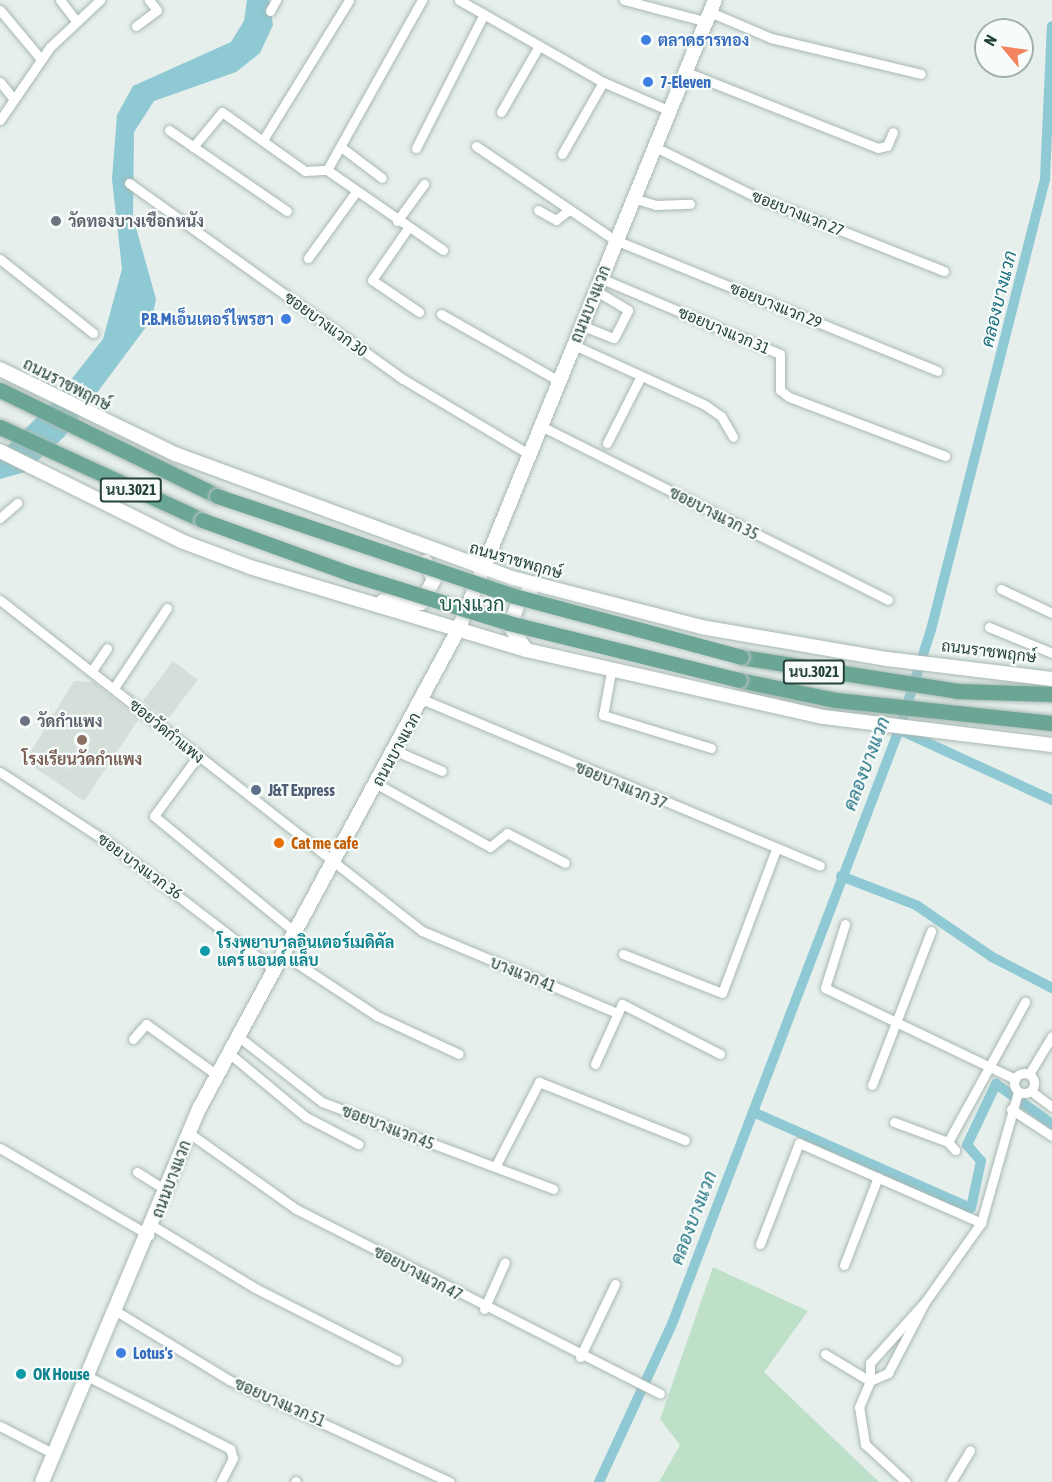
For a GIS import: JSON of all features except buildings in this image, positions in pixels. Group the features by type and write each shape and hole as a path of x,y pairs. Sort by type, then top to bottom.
{"main road":[{"name":"ถนนบางแวก","path":"42,1482 151,1231 189,1133 217,1075 273,969 424,700 458,630 615,240 711,12"},
{"name":"ถนนราชพฤกษ์","path":"0,369 87,415 376,532 484,570 701,627 887,659 959,664 1052,679"},
{"name":"ถนนราชพฤกษ์","path":"0,390 78,431 217,496 514,596 741,657 957,690 1052,694"},
{"name":"นบ.3021","path":"0,427 60,458 202,520 498,619 739,680 882,706 958,717 1052,723"},
{"name":"นบ.3021","path":"0,451 46,477 181,541 351,597 526,650 612,672 883,727 1052,745"},
{"path":"351,597 413,605 430,591 432,568 376,532"},
{"path":"526,650 513,632 512,615 520,598 542,587"}],"street":[{"path":"60,0 75,19"},
{"path":"0,120 41,59 75,19 100,0"},
{"path":"136,26 157,10 149,0"},
{"path":"270,11 276,0"},
{"path":"263,140 349,0"},
{"path":"327,170 422,0"},
{"path":"459,0 603,82 670,111"},
{"path":"624,0 711,12 771,38 921,74"},
{"path":"0,10 41,59"},
{"path":"416,148 484,14"},
{"path":"501,112 539,46"},
{"path":"686,72 878,148 887,146 893,132"},
{"path":"0,82 14,99"},
{"path":"562,154 603,82"},
{"path":"193,147 222,112 305,171 327,170 397,221 443,250"},
{"path":"169,129 287,211"},
{"name":"ซอยบางแวก 29","path":"476,146 615,240 937,371"},
{"path":"341,147 382,178"},
{"name":"ซอยบางแวก 27","path":"655,147 756,197 944,271"},
{"name":"ซอยบางแวก 30","path":"129,183 356,347 529,454"},
{"path":"397,221 424,184"},
{"path":"308,258 356,192"},
{"path":"633,198 656,205 690,204"},
{"path":"538,210 556,220 569,210"},
{"path":"408,228 372,280 419,312"},
{"path":"0,259 93,333"},
{"path":"581,326 614,338 628,310 598,284"},
{"name":"ซอยบางแวก 31","path":"598,284 780,354 780,390 789,397 945,456"},
{"path":"441,314 559,381"},
{"path":"574,345 714,411 733,437"},
{"path":"607,443 641,376"},
{"name":"ซอยบางแวก 35","path":"540,426 888,600"},
{"path":"0,518 17,503"},
{"path":"1001,589 1052,613"},
{"name":"ซอยวัดกำแพง","path":"0,600 93,669 198,756 334,862"},
{"path":"114,688 167,608"},
{"path":"989,627 1052,653"},
{"path":"93,669 107,648"},
{"path":"612,672 603,715 711,748"},
{"name":"ซอยบางแวก 37","path":"424,700 820,866"},
{"path":"396,751 442,771"},
{"path":"198,756 154,816 295,932"},
{"name":"ซอย บางแวก 36","path":"0,772 109,843 273,969"},
{"path":"377,784 490,848 507,833 566,863"},
{"path":"623,954 722,993 776,849"},
{"name":"บางแวก 41","path":"334,862 433,937 617,1013 622,1004 720,1054"},
{"path":"845,924 825,987 897,1022 994,1064 1015,1079 1018,1092 1011,1109 996,1184 981,1223 925,1302 900,1354 888,1373 870,1381"},
{"path":"872,1085 931,931"},
{"path":"283,954 377,1016 459,1054"},
{"path":"948,1142 994,1064 1025,1002"},
{"path":"595,1064 617,1013"},
{"path":"133,1039 146,1024 217,1075"},
{"path":"1052,1036 1029,1074 1031,1090 1052,1107"},
{"name":"ซอยบางแวก 45","path":"239,1037 322,1102 553,1189"},
{"path":"230,1054 306,1117 358,1144"},
{"path":"1015,1079 1029,1074"},
{"path":"495,1167 539,1082 685,1140"},
{"path":"1018,1092 1031,1090"},
{"path":"1011,1109 1052,1136"},
{"path":"894,1122 948,1142 955,1150"},
{"name":"ซอยบางแวก 47","path":"189,1133 296,1209 484,1309 660,1394"},
{"path":"760,1244 799,1143 981,1223"},
{"path":"0,1148 255,1288 397,1360"},
{"path":"137,1172 166,1190"},
{"path":"844,1265 878,1177"},
{"path":"484,1309 505,1262"},
{"path":"580,1357 615,1284"},
{"path":"906,1482 865,1444 859,1407 870,1381 870,1363 884,1343 925,1302"},
{"name":"ซอยบางแวก 51","path":"116,1311 230,1380 450,1482"},
{"path":"884,1343 900,1354"},
{"path":"825,1354 870,1381"},
{"path":"87,1376 231,1449 233,1458 221,1482"},
{"path":"0,1425 54,1454"},
{"path":"951,1482 970,1450"}],"shaded area":[{"path":"173,661 198,680 168,720 143,701"},
{"name":"โรงเรียนวัดกำแพง","path":"74,681 93,682 139,719 84,801 25,761"}],"green space":[{"path":"713,1267 808,1311 764,1372 879,1482 659,1482 680,1445 660,1419"}],"water":[{"path":"247,0 269,0 273,25 260,53 236,72 154,101 134,132 133,217 156,299 152,319 64,437 25,472 0,479 0,453 56,399 103,339 122,269 112,179 117,115 133,86 231,42 244,21"}],"waterway":[{"name":"คลองบางแวก","path":"599,1482 672,1324 899,730 931,630 1045,178 1052,26"},
{"path":"902,731 1052,800"},
{"path":"841,876 916,905 992,957 1052,988"},
{"path":"753,1112 971,1208 981,1161 967,1145 996,1084 1052,1124"}],"place":[{"name":"ตลาดธารทอง","path":"646,40"},
{"name":"7-Eleven","path":"648,82"},
{"name":"วัดทองบางเชือกหนัง","path":"56,221"},
{"name":"P.B.Mเอ็นเตอร์ไพรฮา","path":"286,319"},
{"name":"วัดกำแพง","path":"25,721"},
{"name":"โรงเรียนวัดกำแพง","path":"82,740"},
{"name":"J&T Express","path":"256,790"},
{"name":"Cat me cafe","path":"279,843"},
{"name":"โรงพยาบาลอินเตอร์เมดิคัล แคร์ แอนด์ แล็บ","path":"205,951"},
{"name":"Lotus's","path":"121,1353"},
{"name":"OK House","path":"21,1374"}],"district":[{"name":"บางแวก","path":"472,603"}]}
